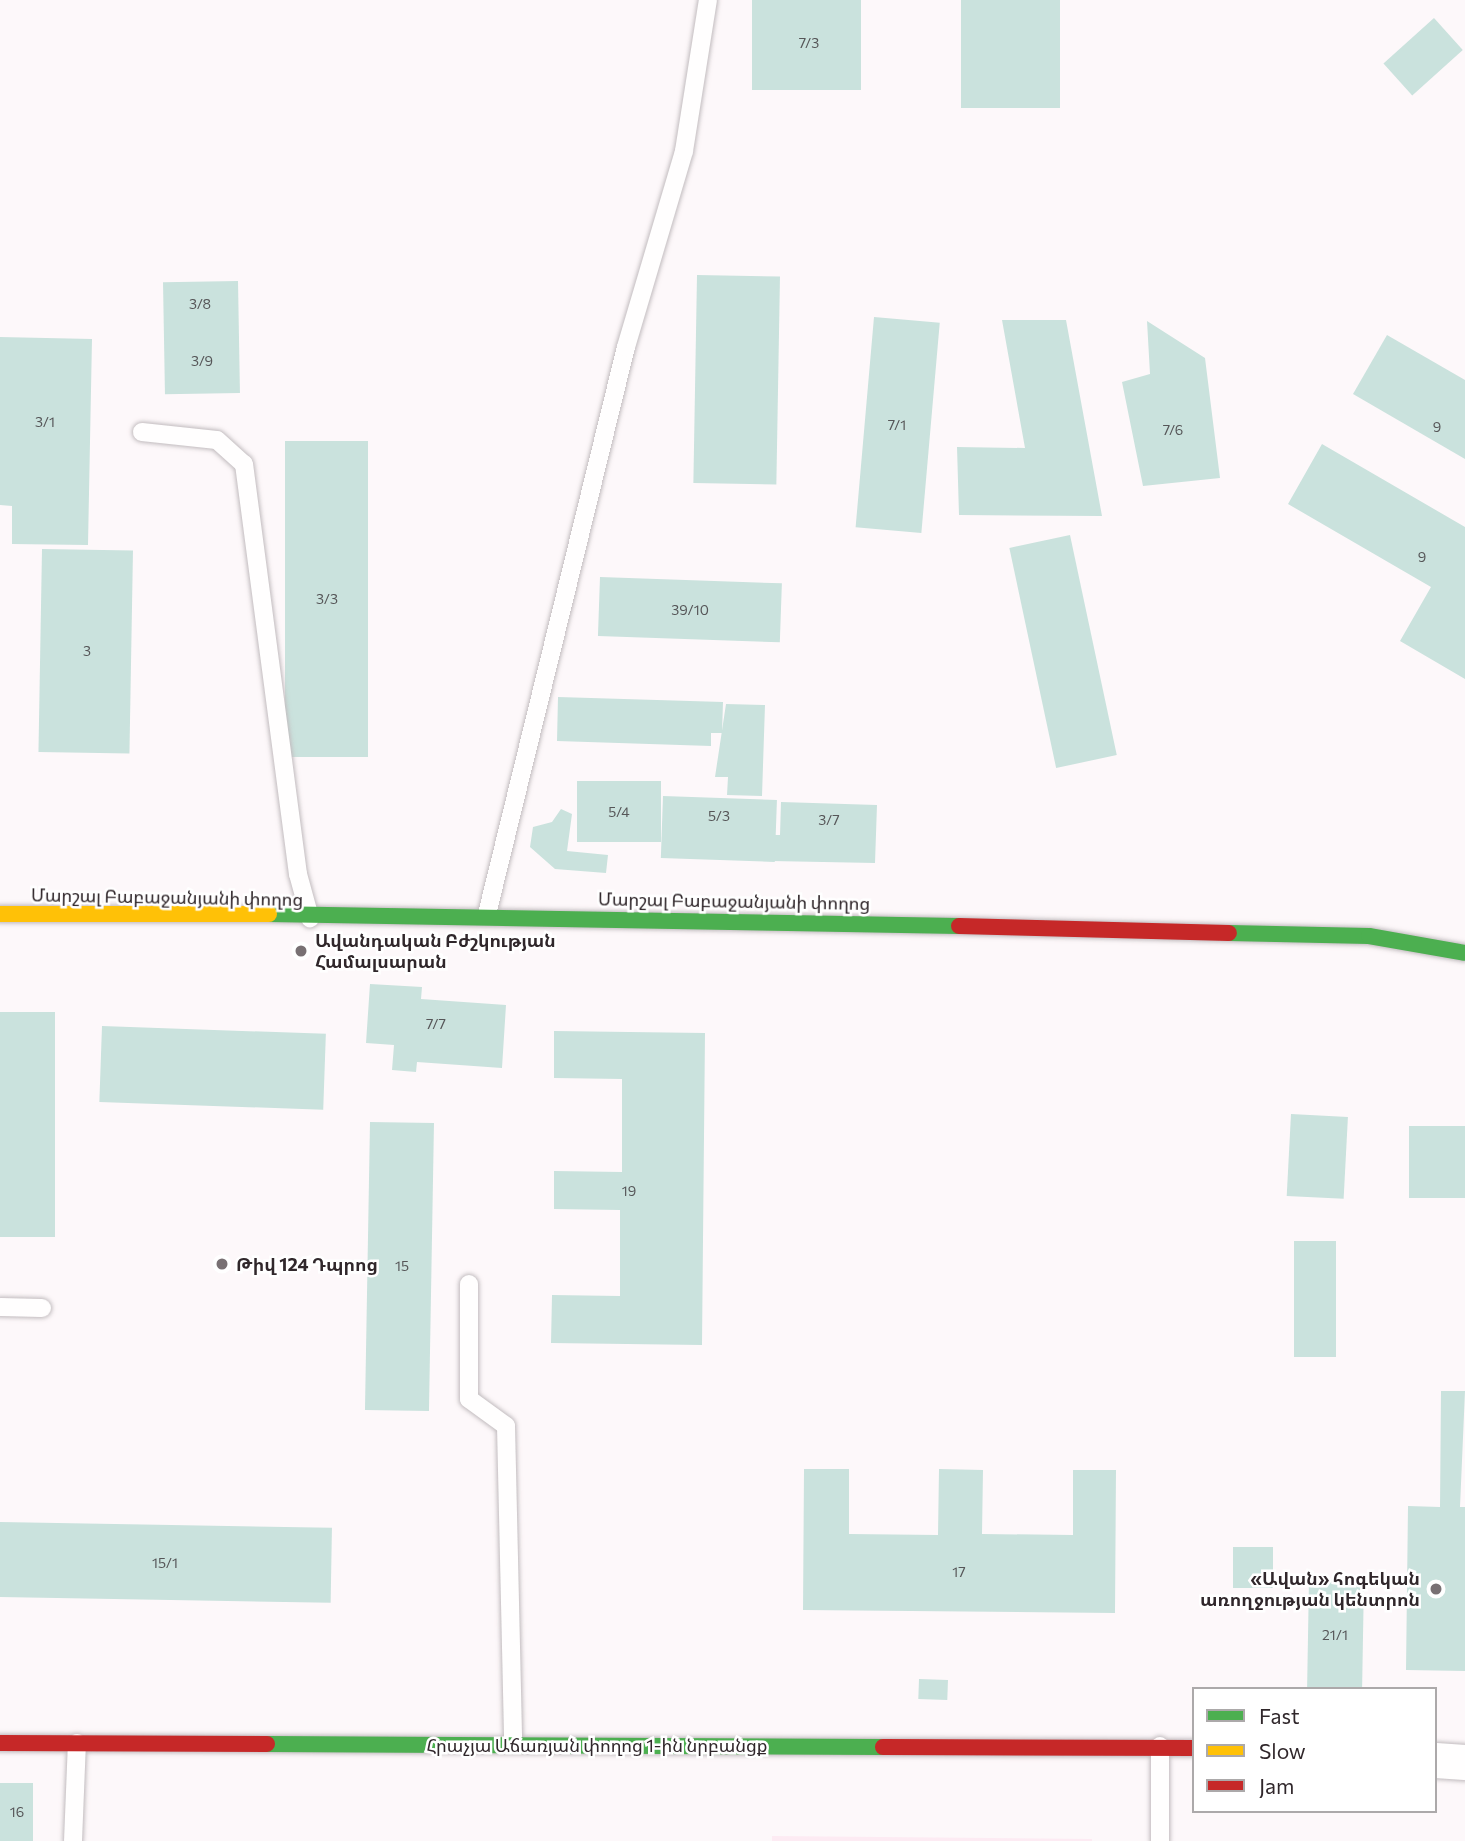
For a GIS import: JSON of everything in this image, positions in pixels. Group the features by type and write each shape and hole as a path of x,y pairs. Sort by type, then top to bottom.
{"main road":[{"name":"Մարշալ Բաբաջանյանի փողոց","path":"0,914 310,918 487,914 1369,936 1465,953"},
{"name":"Հրաչյա Աճառյան փողոց 1-ին նրբանցք","path":"0,1743 1192,1748"}],"street":[{"path":"1437,1760 1465,1762"}],"lane":[{"path":"487,914 626,347 684,151 708,0"},
{"path":"142,432 217,439 244,464 298,874 310,918"},
{"path":"469,1284 469,1399 506,1426 513,1744"},
{"path":"0,1307 42,1308"},
{"path":"73,1841 77,1743"},
{"path":"1160,1746 1160,1841"}],"shaded area":[{"path":"772,1836 1092,1839 1092,1841 772,1841"}],"building":[{"path":"752,0 861,0 861,90 752,90"},
{"path":"961,0 1060,0 1060,108 961,108"},
{"path":"1434,18 1463,50 1412,95 1383,64"},
{"path":"697,275 780,276 776,484 693,483"},
{"path":"238,281 240,393 165,394 163,282"},
{"path":"874,317 940,323 921,533 856,527"},
{"path":"1002,320 1066,320 1102,516 959,515 957,447 1025,448"},
{"path":"1147,321 1205,358 1220,478 1143,486 1122,382 1150,374"},
{"path":"1387,335 1465,380 1465,459 1353,394"},
{"path":"0,337 92,339 88,545 12,544 12,506 0,505"},
{"path":"285,441 368,441 368,757 285,757"},
{"path":"1322,444 1465,527 1465,679 1400,641 1431,587 1288,504"},
{"path":"1070,535 1117,755 1056,768 1009,548"},
{"path":"42,549 133,551 129,754 38,752"},
{"path":"600,577 782,583 780,642 598,636"},
{"path":"558,697 723,702 722,733 711,733 711,746 557,741"},
{"path":"726,704 765,705 762,796 727,795 728,777 715,777"},
{"path":"577,781 661,781 661,842 577,842"},
{"path":"663,796 777,800 775,862 661,858"},
{"path":"781,802 877,805 875,863 771,861 771,835 780,835"},
{"path":"561,809 572,814 567,851 608,855 606,873 555,869 530,847 533,827 552,822"},
{"path":"370,984 422,987 421,999 506,1005 502,1068 417,1062 416,1072 392,1070 394,1045 366,1043"},
{"path":"0,1012 55,1012 55,1237 0,1237"},
{"path":"102,1026 326,1034 323,1110 99,1102"},
{"path":"554,1031 705,1033 702,1345 551,1343 552,1295 620,1296 620,1210 554,1209 554,1171 622,1172 622,1079 554,1078"},
{"path":"1291,1114 1348,1117 1344,1199 1287,1196"},
{"path":"370,1122 434,1123 429,1411 365,1410"},
{"path":"1409,1126 1465,1126 1465,1198 1409,1198"},
{"path":"1294,1241 1336,1241 1336,1357 1294,1357"},
{"name":"«Ավան» հոգեկան առողջության կենտրոն","path":"1441,1391 1465,1391 1460,1507 1465,1507 1465,1671 1406,1670 1408,1506 1440,1507"},
{"path":"804,1469 849,1469 849,1534 938,1535 939,1469 983,1470 982,1534 1073,1535 1073,1470 1116,1470 1115,1613 803,1610"},
{"path":"0,1522 332,1528 331,1603 0,1597"},
{"path":"1233,1547 1273,1547 1273,1588 1233,1588"},
{"path":"1309,1579 1364,1580 1362,1687 1307,1687"},
{"path":"919,1679 948,1680 947,1700 918,1699"},
{"path":"0,1783 33,1783 33,1841 0,1841"}],"traffic: fast":[{"path":"269,914 959,926"},
{"path":"1229,933 1369,936 1465,953"},
{"path":"267,1744 883,1747"}],"traffic: slow":[{"path":"0,914 269,914"}],"traffic: jam":[{"path":"959,926 1229,933"},
{"path":"0,1743 267,1744"},
{"path":"883,1747 1192,1748"}],"place":[{"name":"Ավանդական Բժշկության Համալսարան","path":"301,951"},
{"name":"Թիվ 124 Դպրոց","path":"222,1264"},
{"name":"«Ավան» հոգեկան առողջության կենտրոն","path":"1436,1589"}]}
